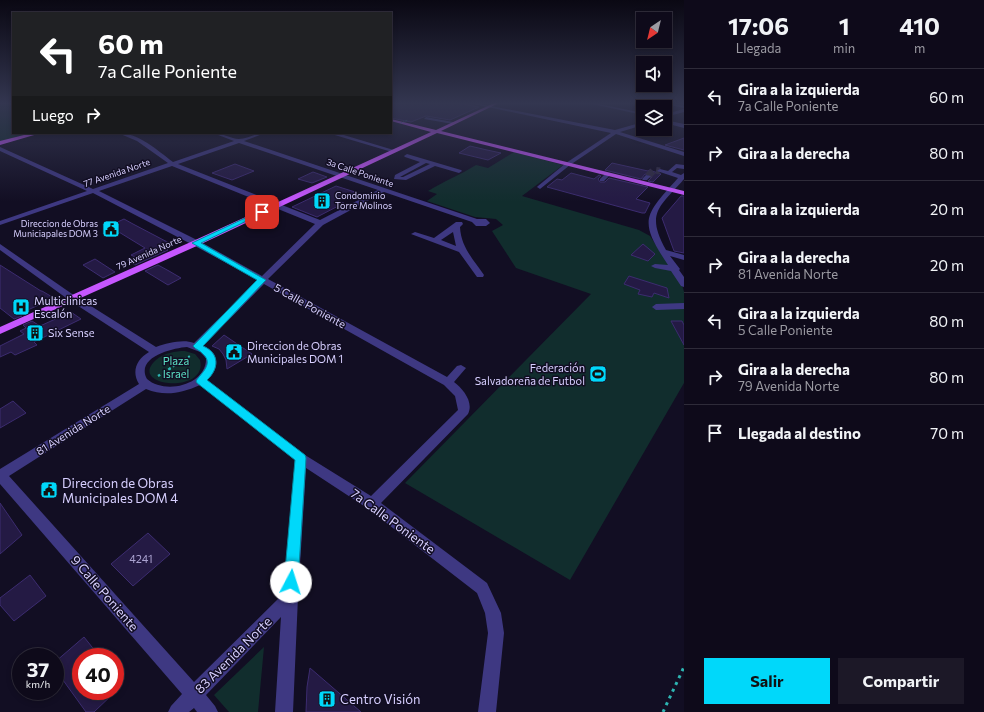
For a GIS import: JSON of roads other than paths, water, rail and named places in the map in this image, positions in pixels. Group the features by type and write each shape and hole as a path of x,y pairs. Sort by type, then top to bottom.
{"main road":[{"path":"0,143 26,136"},
{"name":"79 Avenida Norte","path":"0,331 196,243 425,136"},
{"path":"463,136 608,174 673,189 684,190"},
{"path":"569,163 646,178 684,193"}],"street":[{"path":"129,136 139,140 173,164 320,223"},
{"name":"3a Calle Poniente","path":"225,136 342,176 383,188 476,221"},
{"name":"77 Avenida Norte","path":"0,223 253,136"},
{"path":"342,136 394,151"},
{"path":"540,187 569,163 609,136"},
{"path":"628,136 684,154"},
{"name":"5 Calle Poniente","path":"0,149 92,191 196,243 448,382 457,389 464,401 464,411 372,504"},
{"path":"407,156 459,171"},
{"path":"426,161 397,176 395,180 404,179 435,164"},
{"path":"671,171 676,166 684,167"},
{"path":"660,171 683,176 653,213 650,221 656,240 684,284"},
{"path":"602,180 608,174"},
{"path":"553,175 564,178"},
{"path":"197,346 320,223 383,188"},
{"path":"435,241 467,218"},
{"path":"456,226 457,238 461,250 480,275"},
{"path":"415,234 461,250"},
{"path":"0,246 72,298 155,352"},
{"path":"665,252 684,258"},
{"path":"655,266 676,270"},
{"path":"656,307 684,306"},
{"path":"177,345 197,346 205,350 210,355 212,361 208,374 201,381 182,389 162,391 145,385 141,380 139,374 143,362 155,352 177,345"},
{"path":"448,382 461,368"},
{"name":"7a Calle Poniente","path":"201,381 301,458 372,504 482,588 493,613 496,633 487,712"},
{"name":"81 Avenida Norte","path":"0,475 145,385"},
{"path":"284,712 290,597 301,458"},
{"name":"9 Calle Poniente","path":"0,475 209,712"},
{"name":"83 Avenida Norte","path":"177,712 290,597"}],"tunnel":[{"path":"648,176 654,170 660,171"}],"place":[{"name":"Condominio Torre Molinos","path":"322,201"},
{"name":"Direccion de Obras Municiapales DOM 3","path":"111,229"},
{"name":"Multiclinicas Escalón","path":"21,307"},
{"name":"Six Sense","path":"35,333"},
{"name":"Direccion de Obras Municipales DOM 1","path":"234,352"},
{"name":"Federación Salvadoreña de Futbol","path":"598,374"},
{"name":"Direccion de Obras Municipales DOM 4","path":"49,490"},
{"name":"Centro Visión","path":"327,699"}],"park label":[{"name":"Plaza Israel","path":"176,367"}]}
